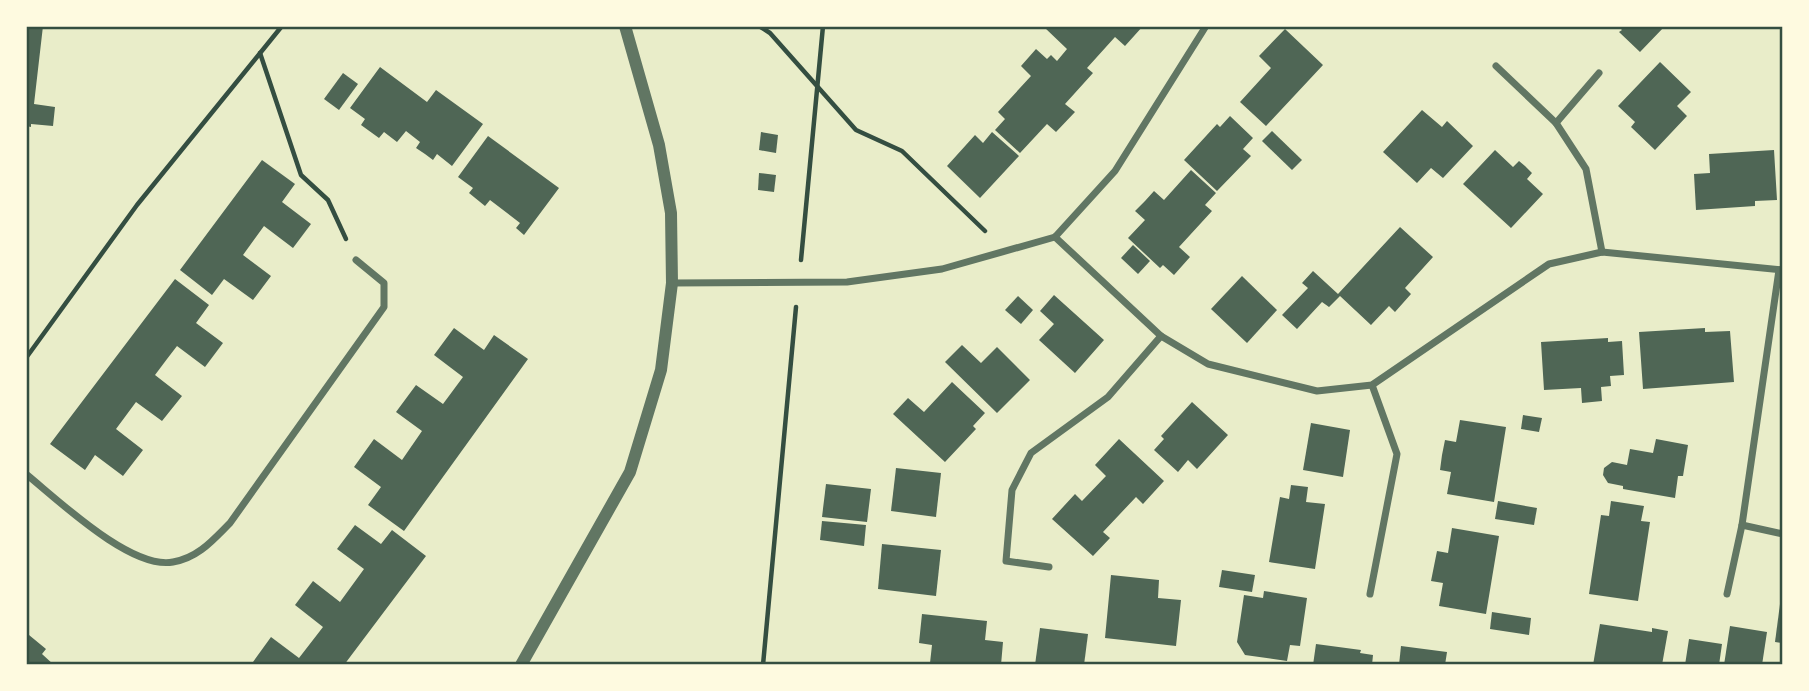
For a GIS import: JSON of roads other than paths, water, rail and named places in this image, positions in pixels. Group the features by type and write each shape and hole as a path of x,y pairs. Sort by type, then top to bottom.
{"street":[{"path":"524,664 630,472 661,370 672,283 671,213 659,145 625,26"},
{"path":"672,283 847,282 942,269 1055,237 1115,171 1206,26"},
{"path":"1496,66 1556,123 1586,169 1602,252"},
{"path":"1556,123 1599,73"},
{"path":"1055,237 1161,336 1208,363 1317,391 1373,385 1549,264 1602,252 1781,270 1742,525 1727,594"},
{"path":"26,474 102,536 138,557 171,563 201,552 230,523 384,307 384,283 356,260"},
{"path":"1049,567 1006,561 1012,490 1031,453 1108,397 1161,336"},
{"path":"1370,594 1397,454 1373,385"},
{"path":"1742,525 1783,534"}]}
